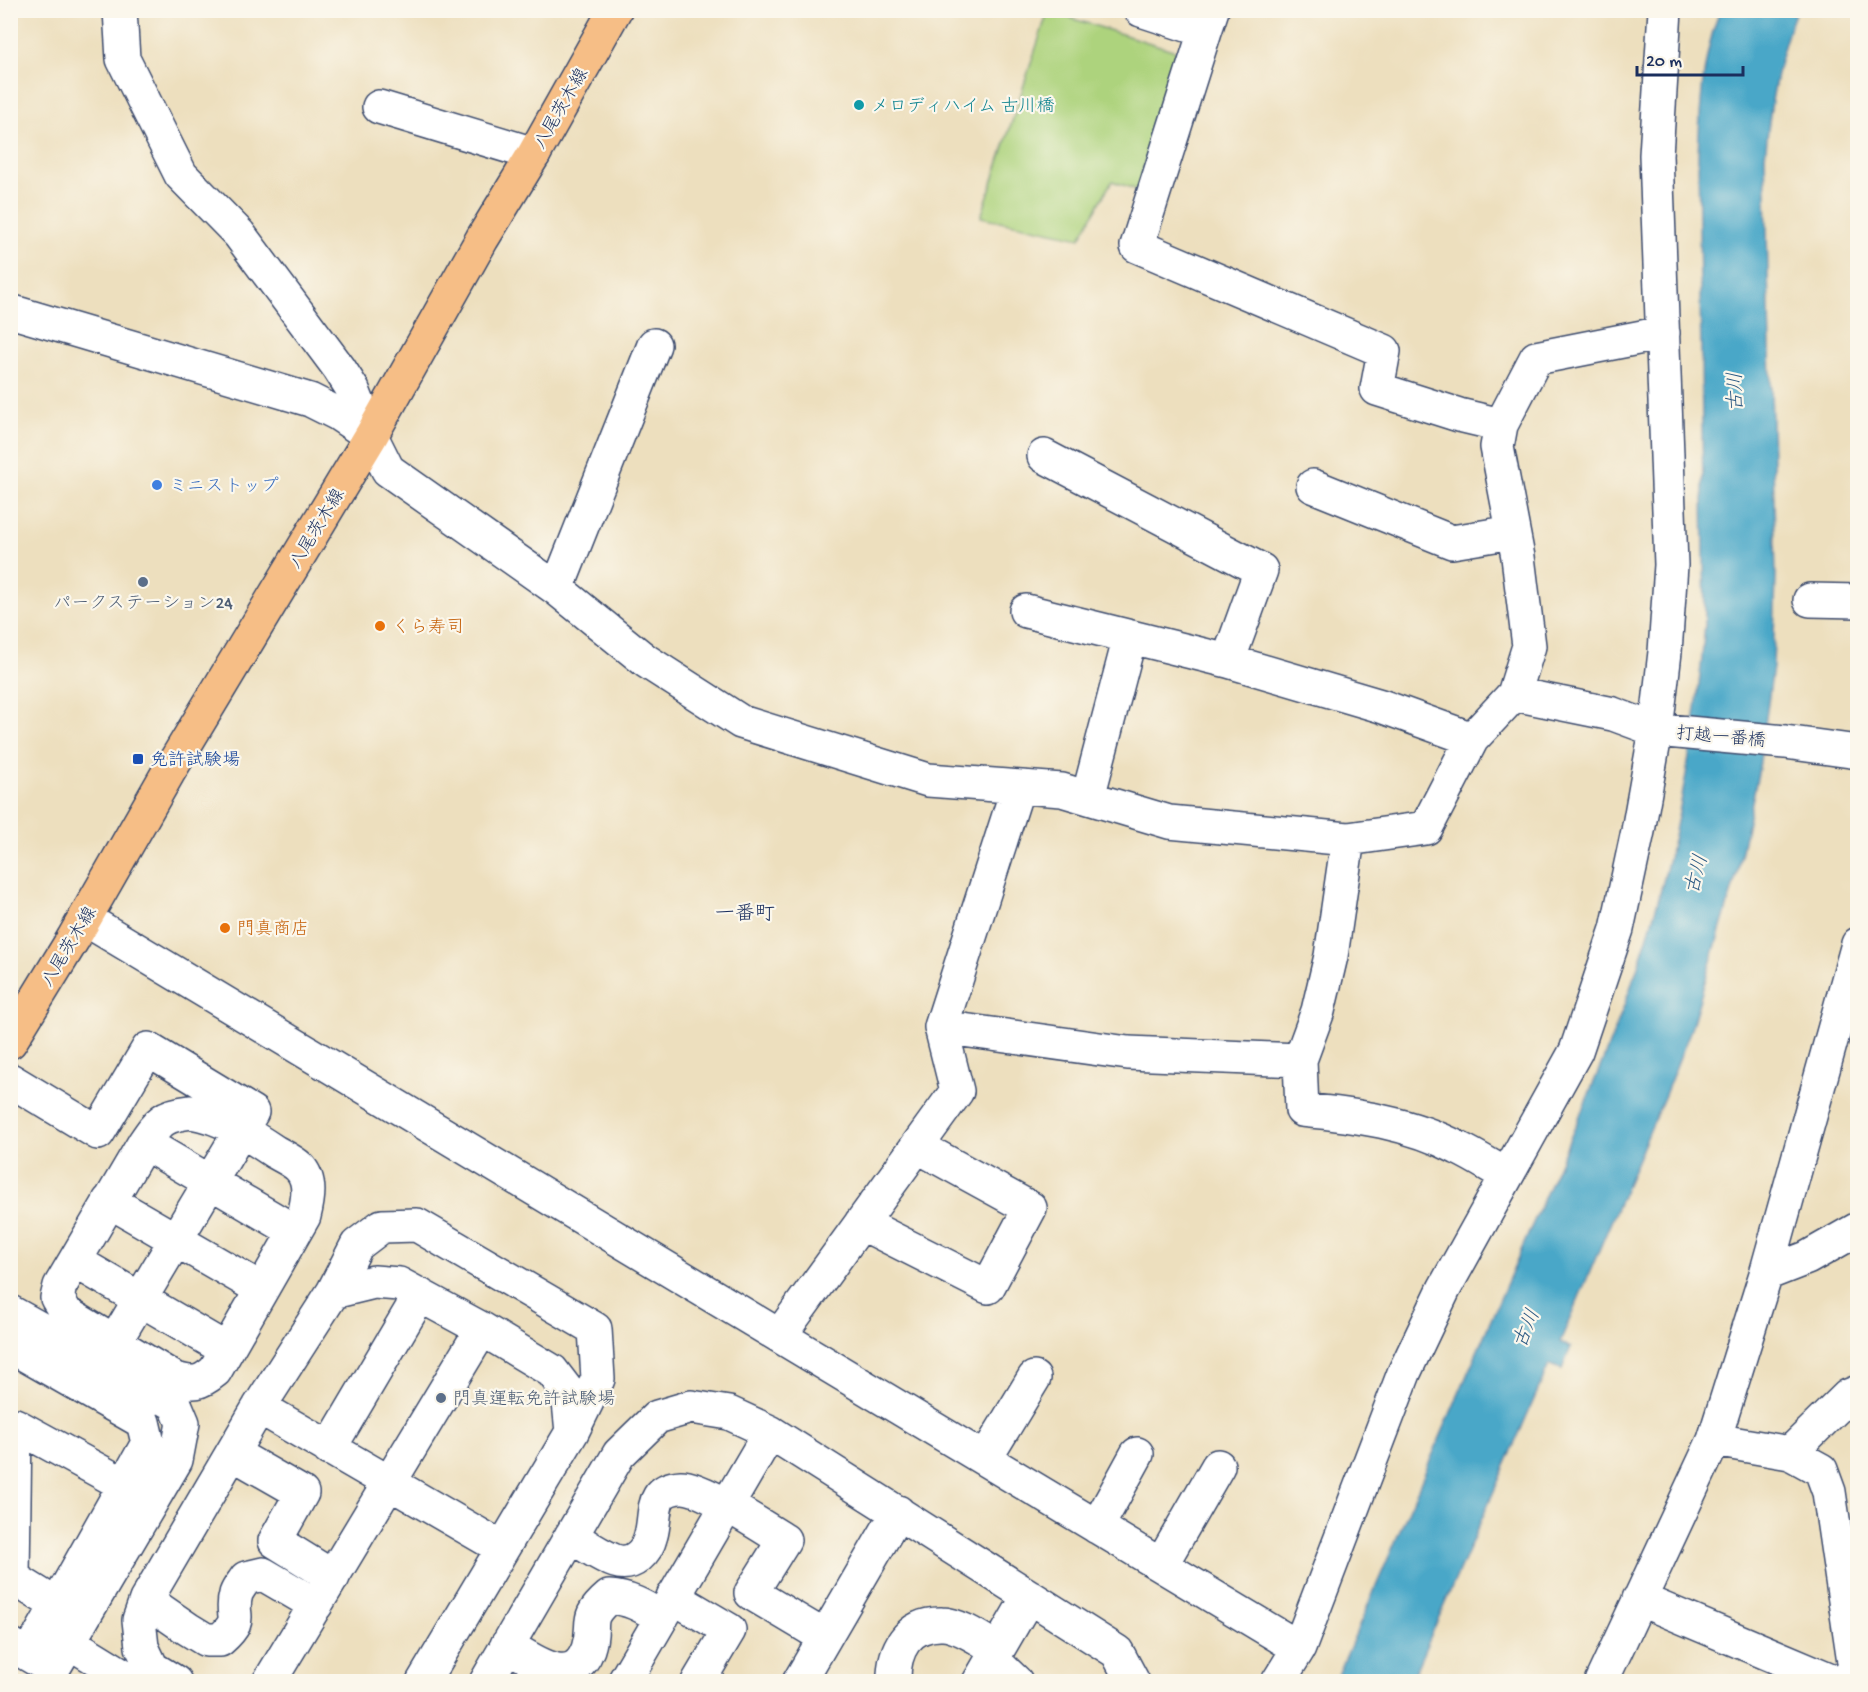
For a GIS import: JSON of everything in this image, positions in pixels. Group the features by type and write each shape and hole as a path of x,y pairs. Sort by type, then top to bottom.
{"main road":[{"name":"八尾茨木線","path":"10,1042 168,773 371,436 615,10"}],"street":[{"path":"120,10 123,59 181,175 239,234 297,310 353,390 371,436 388,470 557,589 646,661 741,722 927,780 1062,790 1169,822 1348,839 1426,828 1472,739 1514,694 1529,646 1513,532 1497,447 1501,425 1536,358 1663,333"},
{"path":"1141,10 1209,21 1137,246 1384,351 1377,389 1459,415 1501,425"},
{"path":"1278,1682 1299,1648 1404,1373 1444,1289 1576,1051 1613,940 1638,831 1656,730 1665,652 1671,565 1656,154 1665,10"},
{"path":"379,107 534,154"},
{"path":"10,311 310,400 338,414 371,436"},
{"path":"557,589 654,345"},
{"path":"1044,456 1261,570 1228,661"},
{"path":"1313,486 1452,542 1513,532"},
{"path":"1810,600 1857,601"},
{"path":"1026,611 1228,661 1380,705 1472,739"},
{"path":"1088,797 1130,637"},
{"name":"打越一番橋","path":"1514,694 1613,714 1656,730 1785,742 1857,752"},
{"path":"780,1335 957,1090 941,1027 1018,787"},
{"path":"1348,839 1331,956 1318,1011 1300,1060 1302,1110 1346,1114 1411,1129 1457,1147 1506,1175"},
{"path":"84,919 1299,1648"},
{"path":"1601,1682 1714,1440 1766,1274 1857,944"},
{"path":"941,1027 1128,1053 1300,1060"},
{"path":"10,1080 98,1133 147,1049 252,1112 114,1343"},
{"path":"191,1112 210,1115 241,1130 300,1167 307,1183 309,1198 304,1216 215,1371 201,1382 189,1383 175,1379 66,1313 57,1298 60,1286 144,1143 159,1122 176,1113 191,1112"},
{"path":"144,1143 294,1231"},
{"path":"861,1223 988,1287 1030,1208 917,1146"},
{"path":"110,1201 261,1289"},
{"path":"175,1682 152,1668 142,1647 139,1620 146,1599 259,1407 333,1292 357,1245 382,1226 417,1225 595,1329 598,1379 572,1432 423,1682"},
{"path":"1766,1274 1807,1258 1857,1229"},
{"path":"75,1261 227,1350"},
{"path":"333,1292 374,1282 399,1284 482,1329 552,1371 568,1392 572,1432"},
{"path":"329,1449 420,1295"},
{"path":"10,1312 175,1404 183,1424 176,1460 53,1669 20,1650 57,1605 148,1443 143,1422 10,1346"},
{"path":"269,1682 482,1329"},
{"path":"984,1459 1034,1378"},
{"path":"1790,1453 1848,1396 1857,1392"},
{"path":"259,1407 502,1548"},
{"path":"486,1682 619,1454 657,1417 691,1407 729,1413 770,1432 1117,1652 1133,1682"},
{"path":"57,1605 13,1578 15,1425 125,1485"},
{"path":"624,1682 770,1432"},
{"path":"1714,1440 1790,1453 1821,1470 1829,1492 1857,1682"},
{"path":"232,1453 302,1493 275,1541 333,1577"},
{"path":"1097,1527 1137,1454"},
{"path":"1161,1565 1218,1466"},
{"path":"571,1536 618,1562 632,1562 644,1552 651,1536 656,1500 667,1490 684,1487 727,1506 784,1540 752,1593 825,1637"},
{"path":"799,1682 898,1512"},
{"path":"146,1599 206,1640 220,1640 231,1630 237,1617 235,1602 237,1591 246,1578 263,1574 316,1605"},
{"path":"507,1645 545,1668 558,1671 570,1670 581,1662 588,1649 591,1635 590,1621 597,1607 609,1596 624,1598 641,1605 667,1607 729,1630 699,1682"},
{"path":"990,1664 1029,1596"},
{"path":"1640,1599 1836,1682"},
{"path":"894,1682 894,1666 900,1646 916,1629 942,1623 965,1631 990,1664 1016,1682"},
{"path":"69,1642 134,1682"}],"green space":[{"path":"1048,11 1176,51 1137,190 1112,181 1080,238 981,217"}],"water":[{"name":"古川","path":"1720,11 1796,11 1775,82 1765,157 1776,576 1773,667 1759,768 1738,870 1691,1029 1560,1342 1571,1347 1562,1369 1549,1365 1411,1681 1335,1682 1612,1038 1641,957 1674,834 1690,750 1705,624 1698,156 1706,64 1709,45"}],"place":[{"name":"メロディハイム 古川橋","path":"859,105"},
{"name":"ミニストップ","path":"157,485"},
{"name":"パークステーション24","path":"143,582"},
{"name":"くら寿司","path":"380,626"},
{"name":"免許試験場","path":"138,759"},
{"name":"門真商店","path":"225,928"},
{"name":"門真運転免許試験場","path":"441,1398"}],"district":[{"name":"一番町","path":"745,912"}]}
